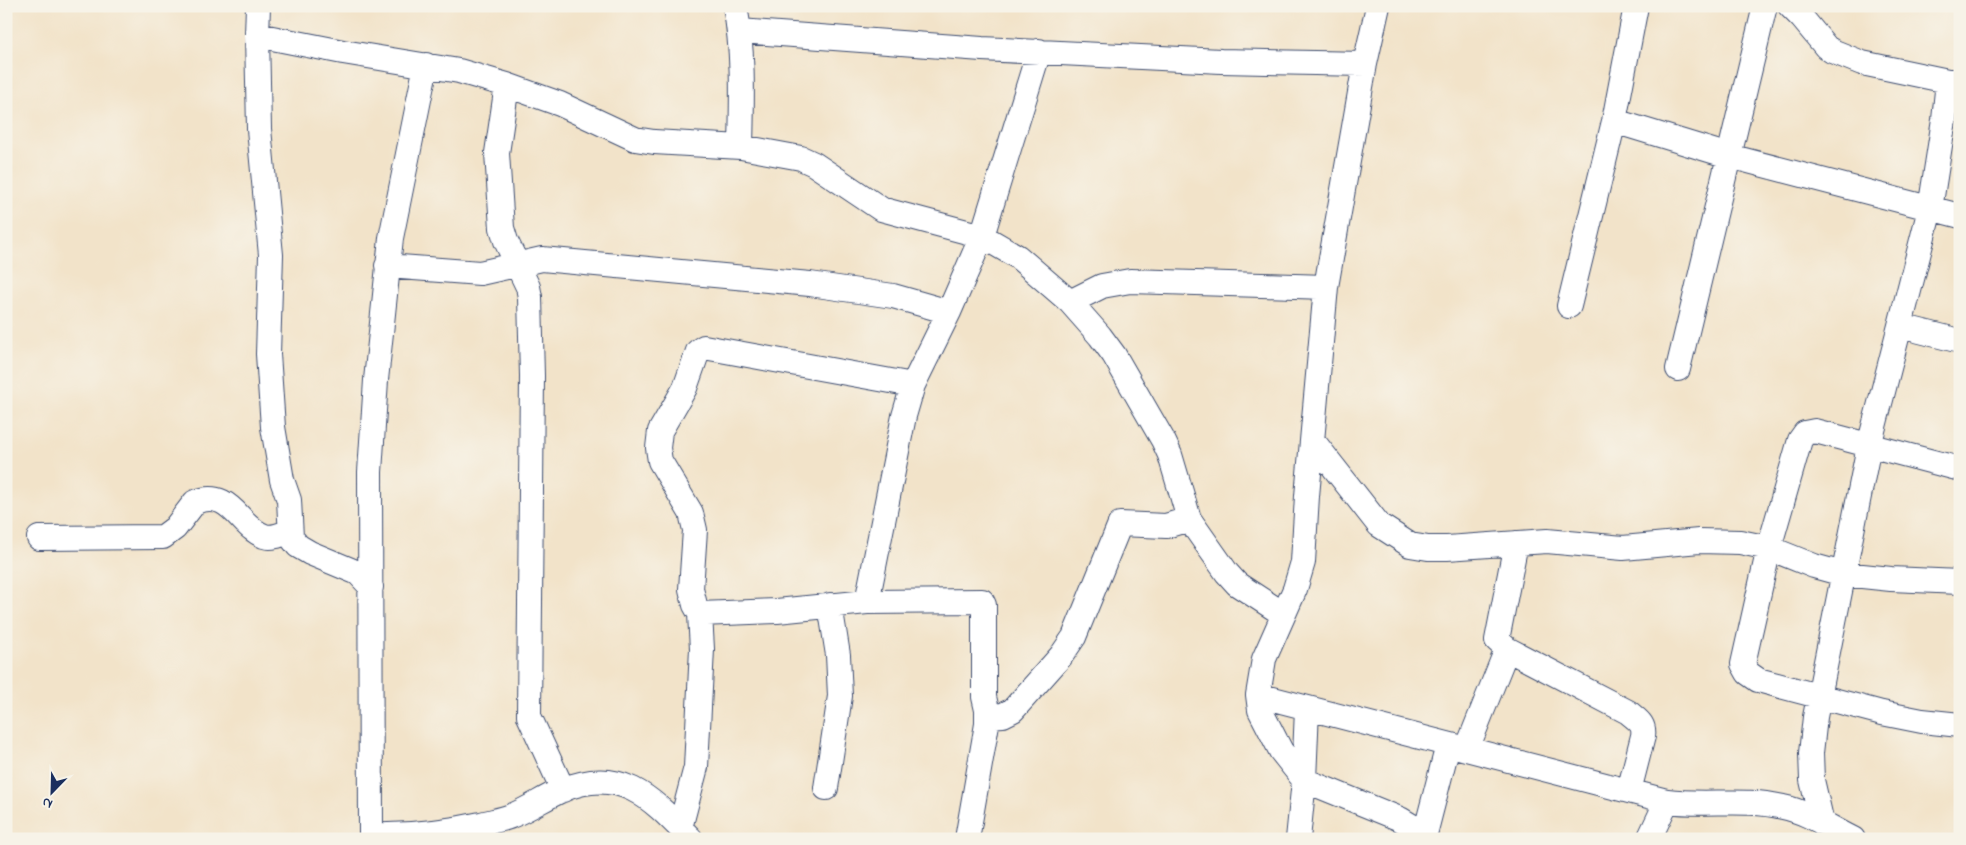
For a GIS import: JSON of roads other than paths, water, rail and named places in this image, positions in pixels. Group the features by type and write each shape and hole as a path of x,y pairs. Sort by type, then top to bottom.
{"street":[{"path":"258,6 259,129 271,255 268,354 274,427 282,480 289,500 291,537 298,546 310,553 350,569 372,587"},
{"path":"735,6 740,31 742,87 741,147"},
{"path":"1378,6 1326,287 1307,496 1303,562 1300,576 1264,659 1258,695 1260,710 1281,752 1304,780 1400,818 1415,828 1424,838 1458,747 1507,649"},
{"path":"1569,306 1614,121 1636,6"},
{"path":"1678,369 1765,6"},
{"path":"1790,6 1826,47 1832,50 1862,63 1954,81 1944,120 1930,210 1869,446 1819,695 1811,753 1812,780 1822,823"},
{"path":"740,31 1221,61 1366,64"},
{"path":"257,36 459,71 507,85 574,109 635,138 654,142 741,147 808,160 881,210 982,236 1018,257 1070,302 1100,336 1114,355 1160,433 1170,456 1189,519 1226,573 1237,584 1284,614"},
{"path":"867,602 896,447 914,385 949,312 982,236 1039,51"},
{"path":"426,65 387,266 376,380 370,472 372,587 371,837 451,831 510,817 563,790 598,781 616,782 638,790 685,833"},
{"path":"507,85 497,153 502,228 506,241 528,287 530,297 532,376 529,716 563,790"},
{"path":"1614,121 1729,156 1930,210 1960,216"},
{"path":"387,266 480,273 542,259 741,276 810,284 892,296 949,312"},
{"path":"1070,302 1102,286 1130,281 1326,287"},
{"path":"1900,326 1960,341"},
{"path":"685,833 696,767 702,649 700,614 695,605 691,589 695,548 691,513 660,461 658,448 660,431 680,399 698,351 704,347 914,385"},
{"path":"1960,469 1815,431 1805,433 1800,440 1769,548 1743,664 1748,674 1758,680 1900,717 1960,724"},
{"path":"1313,441 1379,525 1410,545 1428,548 1447,548 1547,541 1623,548 1699,541 1752,543 1814,566 1843,574 1891,579 1960,582"},
{"path":"39,538 163,537 170,534 176,528 194,502 206,499 225,503 264,536 276,536 290,531"},
{"path":"987,716 1003,715 1013,710 1061,656 1080,624 1120,524 1166,526 1189,519"},
{"path":"1516,543 1497,640 1507,649 1628,712 1642,723 1644,729 1643,736 1628,791"},
{"path":"700,614 777,611 867,602 982,601 984,606 984,697 987,716 966,839"},
{"path":"826,788 840,696 838,655 830,606"},
{"path":"1258,695 1667,801 1683,803 1751,802 1782,806 1798,811 1853,839"},
{"path":"1298,839 1304,780 1307,709"},
{"path":"1650,839 1667,801"}]}
